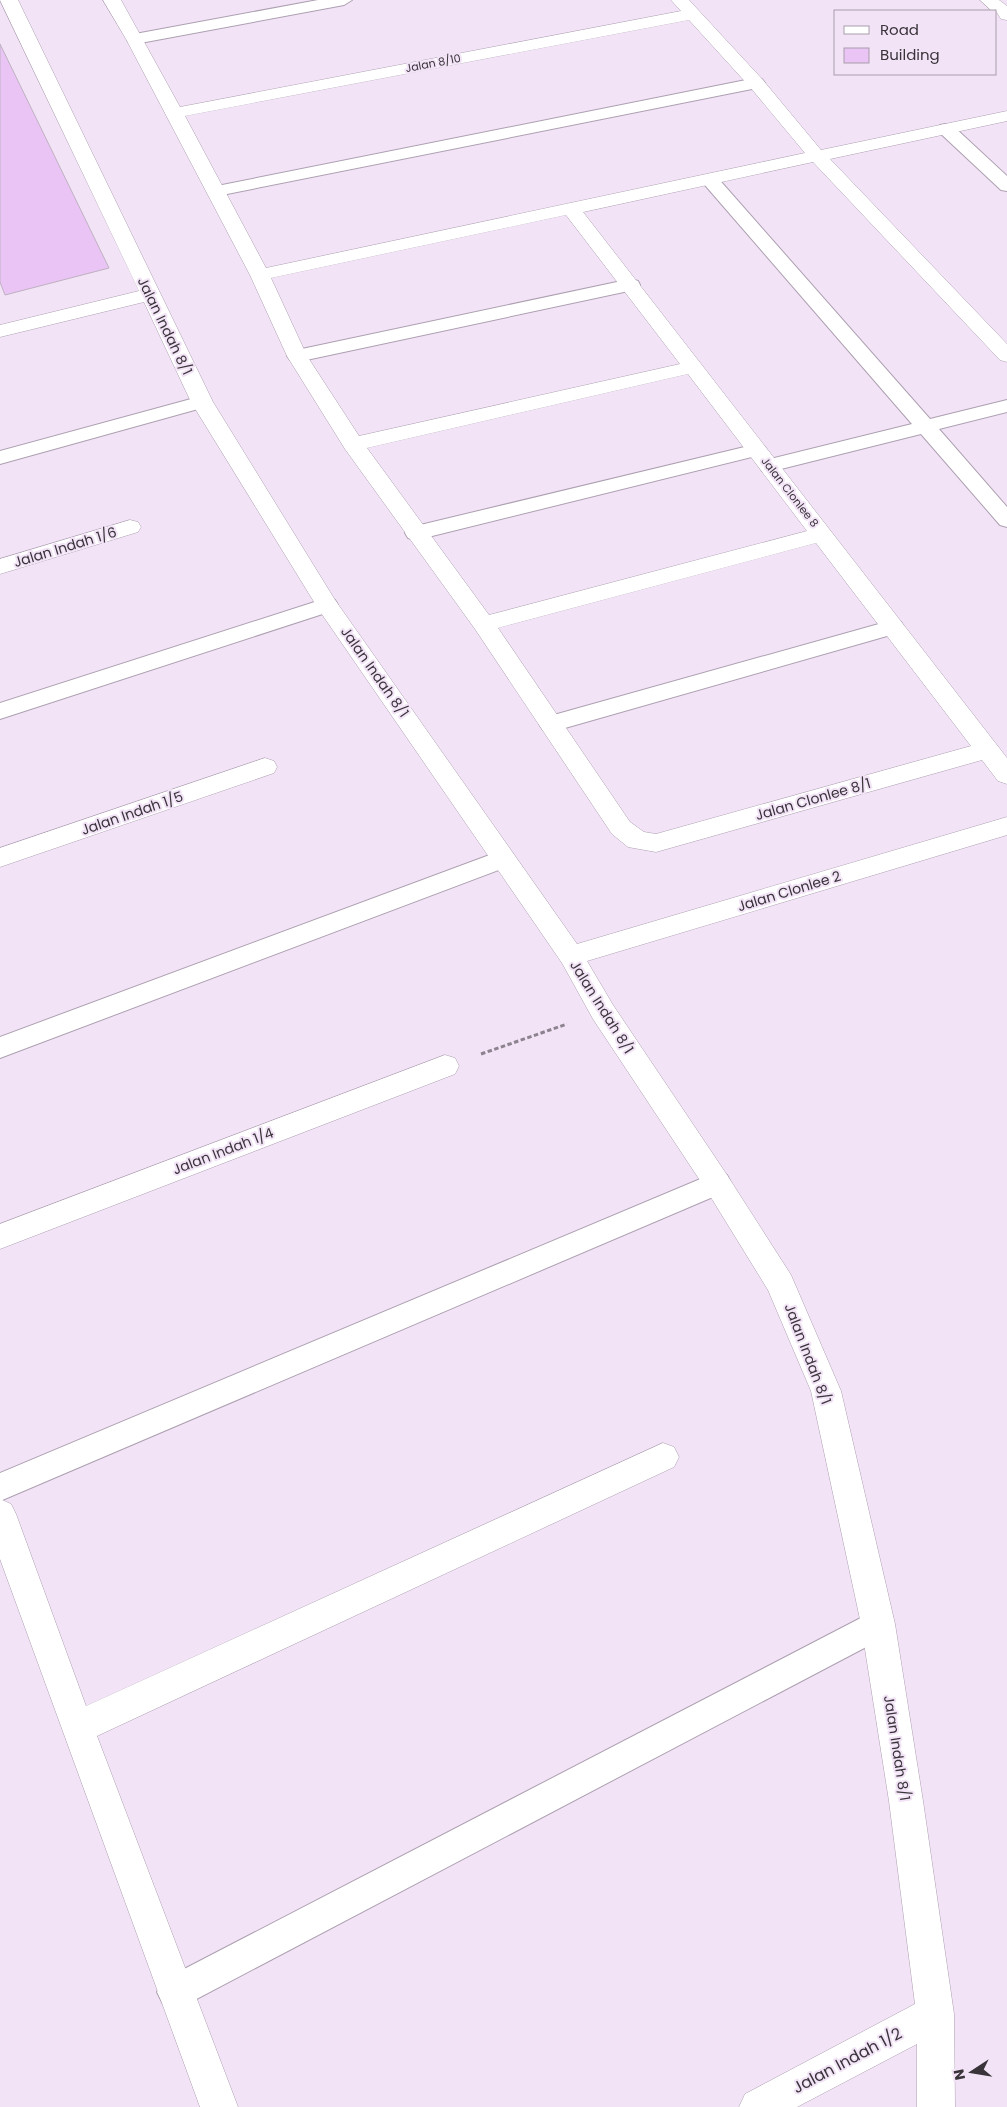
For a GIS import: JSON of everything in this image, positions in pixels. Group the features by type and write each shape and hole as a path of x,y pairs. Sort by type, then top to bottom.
{"street":[{"name":"Jalan Indah 8/1","path":"9,0 107,200 149,295 202,402 327,605 571,956 603,1012 717,1183 780,1284 826,1391 878,1624 906,1801 935,2014 936,2107"},
{"path":"112,0 217,191 260,275 297,356 353,444 484,624 552,724"},
{"path":"680,0 756,83 817,156 1007,356"},
{"path":"989,0 1007,15"},
{"name":"Jalan 8/10","path":"175,113 692,14"},
{"path":"260,275 1007,116"},
{"name":"Jalan Clonlee 8","path":"572,210 1007,775"},
{"path":"1,327 149,295"},
{"path":"353,444 693,367"},
{"name":"Jalan Indah 1/6","path":"0,567 130,527"},
{"path":"484,624 822,534"},
{"name":"Jalan Clonlee 8/1","path":"552,724 621,828 637,840 656,843 988,750"},
{"name":"Jalan Indah 1/5","path":"0,858 265,768"},
{"name":"Jalan Clonlee 2","path":"571,956 1007,826"},
{"name":"Jalan Indah 1/4","path":"0,1237 445,1066"},
{"path":"77,1728 663,1457"},
{"path":"0,1514 77,1728 219,2107"},
{"name":"Jalan Indah 1/2","path":"758,2107 935,2014"}],"lane":[{"path":"135,39 344,0"},
{"path":"217,191 756,83"},
{"path":"946,129 1007,186"},
{"path":"710,180 1007,520"},
{"path":"297,356 631,285"},
{"path":"0,458 202,402"},
{"path":"416,533 763,458 927,427 1007,406"},
{"path":"0,711 327,605"},
{"path":"552,724 893,627"},
{"path":"0,1048 503,859"},
{"path":"0,1487 717,1183"},
{"path":"175,1992 878,1624"}],"path":[{"path":"445,1066 603,1012"}],"building":[{"path":"0,44 109,268 5,295 0,282"}]}
